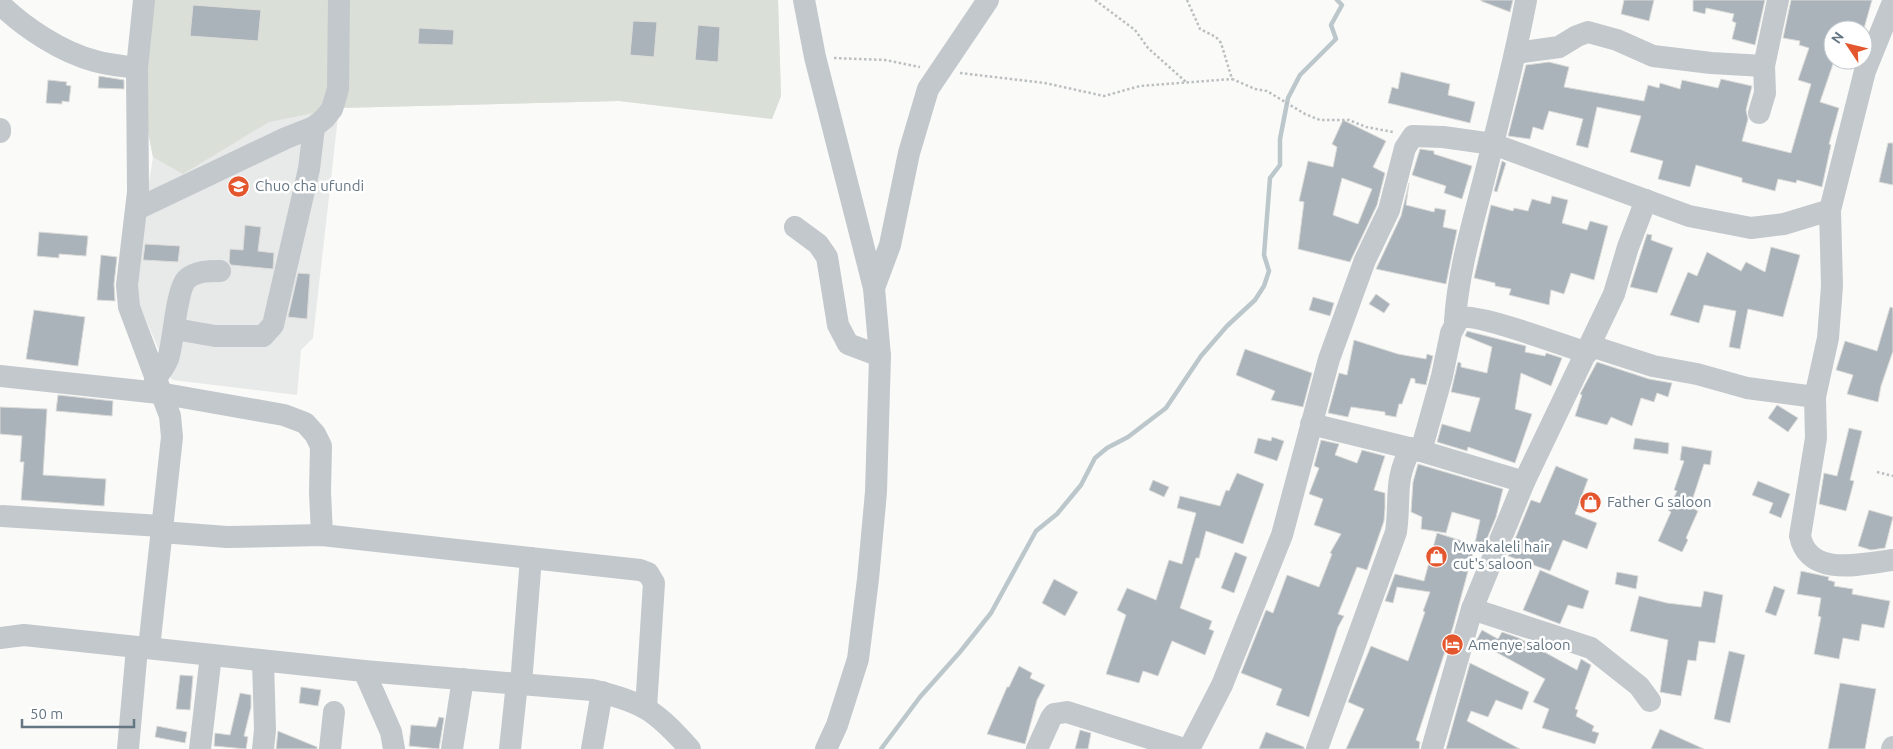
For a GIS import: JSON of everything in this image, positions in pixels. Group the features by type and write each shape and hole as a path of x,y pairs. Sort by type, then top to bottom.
{"street":[{"path":"128,749 161,529 172,437 170,416 128,307 128,269 137,209 137,68 144,0"},
{"path":"137,209 286,138 314,127 332,110 338,89 339,0"},
{"path":"804,0 816,57 874,288 880,356 876,492 858,659 837,725 826,749"},
{"path":"874,288 890,245 909,153 928,90 988,0"},
{"path":"1317,749 1396,532 1399,477 1416,449 1455,322 1457,297 1468,240 1516,53 1526,0"},
{"path":"1759,113 1765,94 1764,66 1778,0"},
{"path":"1893,2 1865,71 1830,210 1832,286 1828,338 1815,397 1816,438 1800,536 1803,548 1814,560 1826,565 1842,566 1893,560"},
{"path":"0,4 13,16 64,49 95,62 137,68"},
{"path":"1516,53 1558,47 1588,32 1617,40 1653,56 1701,62 1764,66"},
{"path":"175,329 215,336 263,336 269,332 278,310 294,239 309,169 314,127"},
{"path":"1189,749 1222,684 1282,535 1328,359 1344,312 1389,210 1403,155 1413,136 1443,137 1493,144 1690,216 1750,228 1784,224 1830,210"},
{"path":"1432,749 1472,609 1524,482 1566,390 1589,349 1614,294 1635,226 1646,200"},
{"path":"795,227 818,244 827,257 838,324 848,344 880,356"},
{"path":"157,386 168,358 175,329 177,302 186,280 203,271 220,271"},
{"path":"1455,322 1464,316 1652,366 1697,374 1747,388 1815,397"},
{"path":"0,376 157,386 284,415 305,423 316,434 321,446 320,492 322,535"},
{"path":"1311,424 1416,449 1524,482"},
{"path":"2,516 161,529 228,537 322,535 634,569 648,574 654,583 646,708"},
{"path":"510,749 519,684 531,558"},
{"path":"1472,609 1591,648 1639,686 1650,701"},
{"path":"0,638 24,635 364,671 602,692 625,698 646,708 667,724 690,749"},
{"path":"200,749 210,655"},
{"path":"263,661 265,730 263,749"},
{"path":"364,671 392,732 394,749"},
{"path":"452,749 463,679"},
{"path":"592,749 602,692"},
{"path":"330,749 334,712"},
{"path":"1037,749 1054,714 1067,712 1184,749"}],"path":[{"path":"1095,0 1135,30 1148,48 1186,83"},
{"path":"1187,0 1200,29 1216,37 1220,43 1232,79"},
{"path":"816,57 885,60 940,70 1045,83 1104,96 1140,86 1232,79 1282,98 1305,114 1320,120 1349,120 1366,127 1413,136"},
{"path":"1877,472 1893,476"}],"shaded area":[{"name":"Chuo cha ufundi","path":"150,0 778,0 781,96 772,119 619,101 339,108 269,122 183,174 153,157 142,101"},
{"name":"Chuo cha ufundi","path":"778,0 781,96 772,119 619,101 339,108 313,338 301,350 297,395 172,380 132,288 153,157 142,101"}],"building":[{"path":"1481,0 1513,0 1510,12"},
{"path":"1624,0 1654,0 1649,21 1621,14"},
{"path":"1693,0 1765,0 1755,45 1732,39 1736,23 1732,21 1734,14 1706,8 1705,14 1693,11"},
{"path":"1791,0 1872,0 1866,20 1823,20 1823,70 1831,70 1820,102 1839,108 1829,144 1831,145 1822,187 1797,180 1796,183 1778,179 1775,191 1742,182 1742,178 1696,165 1690,187 1658,179 1663,161 1630,152 1641,116 1597,107 1588,148 1576,145 1583,119 1549,111 1543,130 1533,127 1530,139 1508,136 1526,65 1549,62 1569,67 1564,87 1644,101 1648,85 1659,88 1660,83 1680,89 1682,80 1718,88 1721,79 1752,86 1746,110 1748,119 1742,141 1791,153 1811,84 1798,80 1809,48 1799,45 1800,41 1783,38"},
{"path":"193,5 261,10 258,41 190,36"},
{"path":"633,21 657,22 654,57 630,55"},
{"path":"698,25 720,27 718,62 695,60"},
{"path":"419,28 454,30 453,45 418,44"},
{"path":"1401,72 1450,84 1448,95 1475,102 1470,123 1388,103 1392,87 1398,89"},
{"path":"99,76 124,80 124,89 98,88"},
{"path":"48,80 67,82 66,85 71,86 69,102 62,101 62,104 46,103"},
{"path":"1343,120 1386,141 1373,167 1385,173 1377,205 1350,262 1298,249 1304,202 1299,201 1308,161 1333,167 1337,147 1332,144","holes":["1342,178 1372,189 1358,224 1333,215"]},
{"path":"1888,143 1893,143 1893,185 1879,182"},
{"path":"1420,149 1434,151 1434,154 1472,166 1462,199 1444,193 1446,186 1412,175"},
{"path":"1502,161 1506,163 1497,192 1494,191"},
{"path":"1409,183 1406,205 1434,212 1435,208 1446,210 1443,227 1457,230 1446,284 1376,269 1401,216"},
{"path":"1552,196 1568,200 1562,223 1587,230 1590,221 1608,226 1594,280 1571,273 1564,294 1551,290 1549,305 1509,295 1511,289 1495,286 1495,283 1474,278 1491,205 1513,211 1514,208 1528,211 1532,199 1550,204"},
{"path":"245,225 261,227 258,251 274,253 273,269 231,265 229,262 230,249 243,250"},
{"path":"39,232 88,236 86,256 59,254 59,258 37,256"},
{"path":"1647,234 1652,235 1651,240 1673,248 1657,293 1630,287"},
{"path":"145,244 180,246 178,262 143,260"},
{"path":"1771,247 1800,255 1783,317 1748,309 1740,349 1729,347 1736,311 1704,305 1699,323 1670,315 1688,272 1697,276 1707,252 1741,271 1746,262 1765,272"},
{"path":"101,255 117,257 114,284 115,301 97,300"},
{"path":"298,273 310,274 307,319 288,317"},
{"path":"1376,294 1390,304 1384,313 1369,304"},
{"path":"1313,297 1334,303 1330,316 1309,310"},
{"path":"1890,307 1893,308 1893,351 1881,386 1878,402 1847,394 1853,375 1836,370 1845,341 1877,351"},
{"path":"34,310 85,317 78,366 26,359"},
{"path":"1467,331 1526,346 1525,352 1545,356 1546,353 1562,358 1551,386 1521,373 1515,409 1532,414 1515,463 1468,447 1467,451 1437,442 1442,424 1470,432 1480,398 1451,392 1458,362 1461,363 1461,367 1487,373 1492,347 1465,336"},
{"path":"1354,340 1398,354 1426,359 1427,354 1433,356 1426,385 1415,383 1415,379 1411,378 1402,404 1399,404 1396,417 1385,415 1385,412 1351,407 1348,417 1328,413 1339,373 1347,375"},
{"path":"1245,349 1312,373 1303,407 1271,400 1275,391 1236,375"},
{"path":"1597,362 1649,379 1672,383 1668,397 1657,393 1654,402 1641,398 1632,426 1611,417 1607,425 1575,416 1582,395 1580,394"},
{"path":"58,395 113,401 112,416 56,411"},
{"path":"1777,405 1798,418 1788,432 1768,418"},
{"path":"0,407 47,409 43,475 106,479 104,506 21,500 24,462 20,462 22,436 0,434"},
{"path":"1849,428 1862,431 1850,480 1854,481 1846,511 1819,504 1824,473 1837,476"},
{"path":"1272,437 1284,441 1277,461 1254,453 1258,438 1271,441"},
{"path":"1635,438 1669,443 1668,454 1633,449"},
{"path":"1321,440 1339,444 1335,455 1357,463 1362,450 1385,456 1374,490 1385,493 1385,508 1384,521 1367,570 1357,567 1338,614 1344,616 1338,627 1309,717 1276,705 1282,689 1241,673 1266,610 1273,613 1287,575 1319,587 1332,554 1330,553 1341,534 1314,525 1323,499 1309,494 1319,468 1314,466"},
{"path":"1682,446 1712,451 1710,465 1704,464 1690,507 1698,511 1682,552 1658,541 1671,512 1668,510 1677,491 1674,490 1684,461 1680,460"},
{"path":"1418,464 1503,489 1496,517 1481,553 1473,552 1480,520 1452,512 1446,533 1421,529 1422,517 1411,512 1413,482"},
{"path":"1556,466 1588,479 1575,514 1597,523 1587,549 1563,540 1550,571 1508,556 1531,500 1540,503"},
{"path":"1237,473 1264,484 1243,544 1206,531 1199,558 1196,558 1180,608 1212,621 1209,629 1214,631 1205,655 1172,641 1158,676 1143,671 1139,683 1106,674 1126,615 1117,610 1127,588 1156,600 1169,560 1182,564 1196,513 1177,508 1180,496 1220,506 1226,490 1229,491"},
{"path":"1153,480 1169,487 1164,497 1149,490"},
{"path":"1758,481 1790,494 1781,518 1769,513 1773,503 1752,495"},
{"path":"1869,510 1893,517 1885,548 1871,550 1858,546"},
{"path":"1437,533 1475,545 1453,627 1416,740 1420,742 1419,749 1346,749 1364,709 1348,702 1371,646 1408,661 1430,592 1397,587 1393,603 1385,601 1395,574 1424,581"},
{"path":"1235,552 1247,557 1234,593 1221,588"},
{"path":"1540,570 1589,591 1583,609 1568,605 1560,624 1523,610"},
{"path":"1801,571 1829,577 1828,580 1835,582 1834,586 1853,589 1852,594 1890,601 1884,628 1862,624 1859,641 1843,638 1839,659 1814,654 1821,617 1818,616 1821,598 1797,594"},
{"path":"1617,572 1638,576 1636,589 1615,584"},
{"path":"1054,579 1078,592 1065,616 1042,603"},
{"path":"1774,586 1785,590 1776,616 1765,612"},
{"path":"1704,591 1723,595 1715,643 1699,641 1696,661 1688,660 1681,696 1660,692 1668,640 1630,631 1639,596 1667,603 1701,607"},
{"path":"1482,630 1498,639 1502,632 1519,638 1577,670 1581,659 1591,665 1575,709 1578,710 1576,716 1594,726 1592,731 1599,733 1595,744 1542,728 1549,709 1533,702 1545,679 1476,641"},
{"path":"1729,651 1745,655 1730,723 1714,719"},
{"path":"1470,663 1529,692 1522,710 1496,700 1488,717 1471,711 1467,721 1520,749 1446,749"},
{"path":"1019,666 1032,673 1030,678 1045,685 1037,700 1025,744 987,734 1007,687 1009,687"},
{"path":"180,675 193,676 190,710 176,709"},
{"path":"1840,683 1876,689 1865,749 1828,749"},
{"path":"301,687 321,690 318,706 299,703"},
{"path":"240,693 251,695 251,707 244,736 248,737 246,749 214,746 215,733 230,735"},
{"path":"439,717 444,718 439,749 409,746 411,725 436,727"},
{"path":"157,726 187,732 185,743 155,737"},
{"path":"1660,729 1704,749 1651,749"},
{"path":"1080,730 1091,733 1088,749 1075,749"},
{"path":"278,731 317,747 317,749 276,749"},
{"path":"1266,732 1304,747 1304,749 1259,749"}],"waterway":[{"path":"881,749 920,697 960,652 991,613 1036,531 1057,514 1081,485 1095,458 1107,448 1128,437 1166,408 1201,356 1227,326 1255,300 1264,286 1269,271 1264,255 1270,178 1280,165 1280,139 1288,98 1300,75 1336,39 1331,25 1342,5 1337,0"}],"place":[{"name":"Chuo cha ufundi","path":"239,186"},
{"name":"Father G saloon","path":"1591,502"},
{"name":"Mwakaleli hair cut's saloon","path":"1437,556"},
{"name":"Amenye saloon","path":"1452,645"}]}
